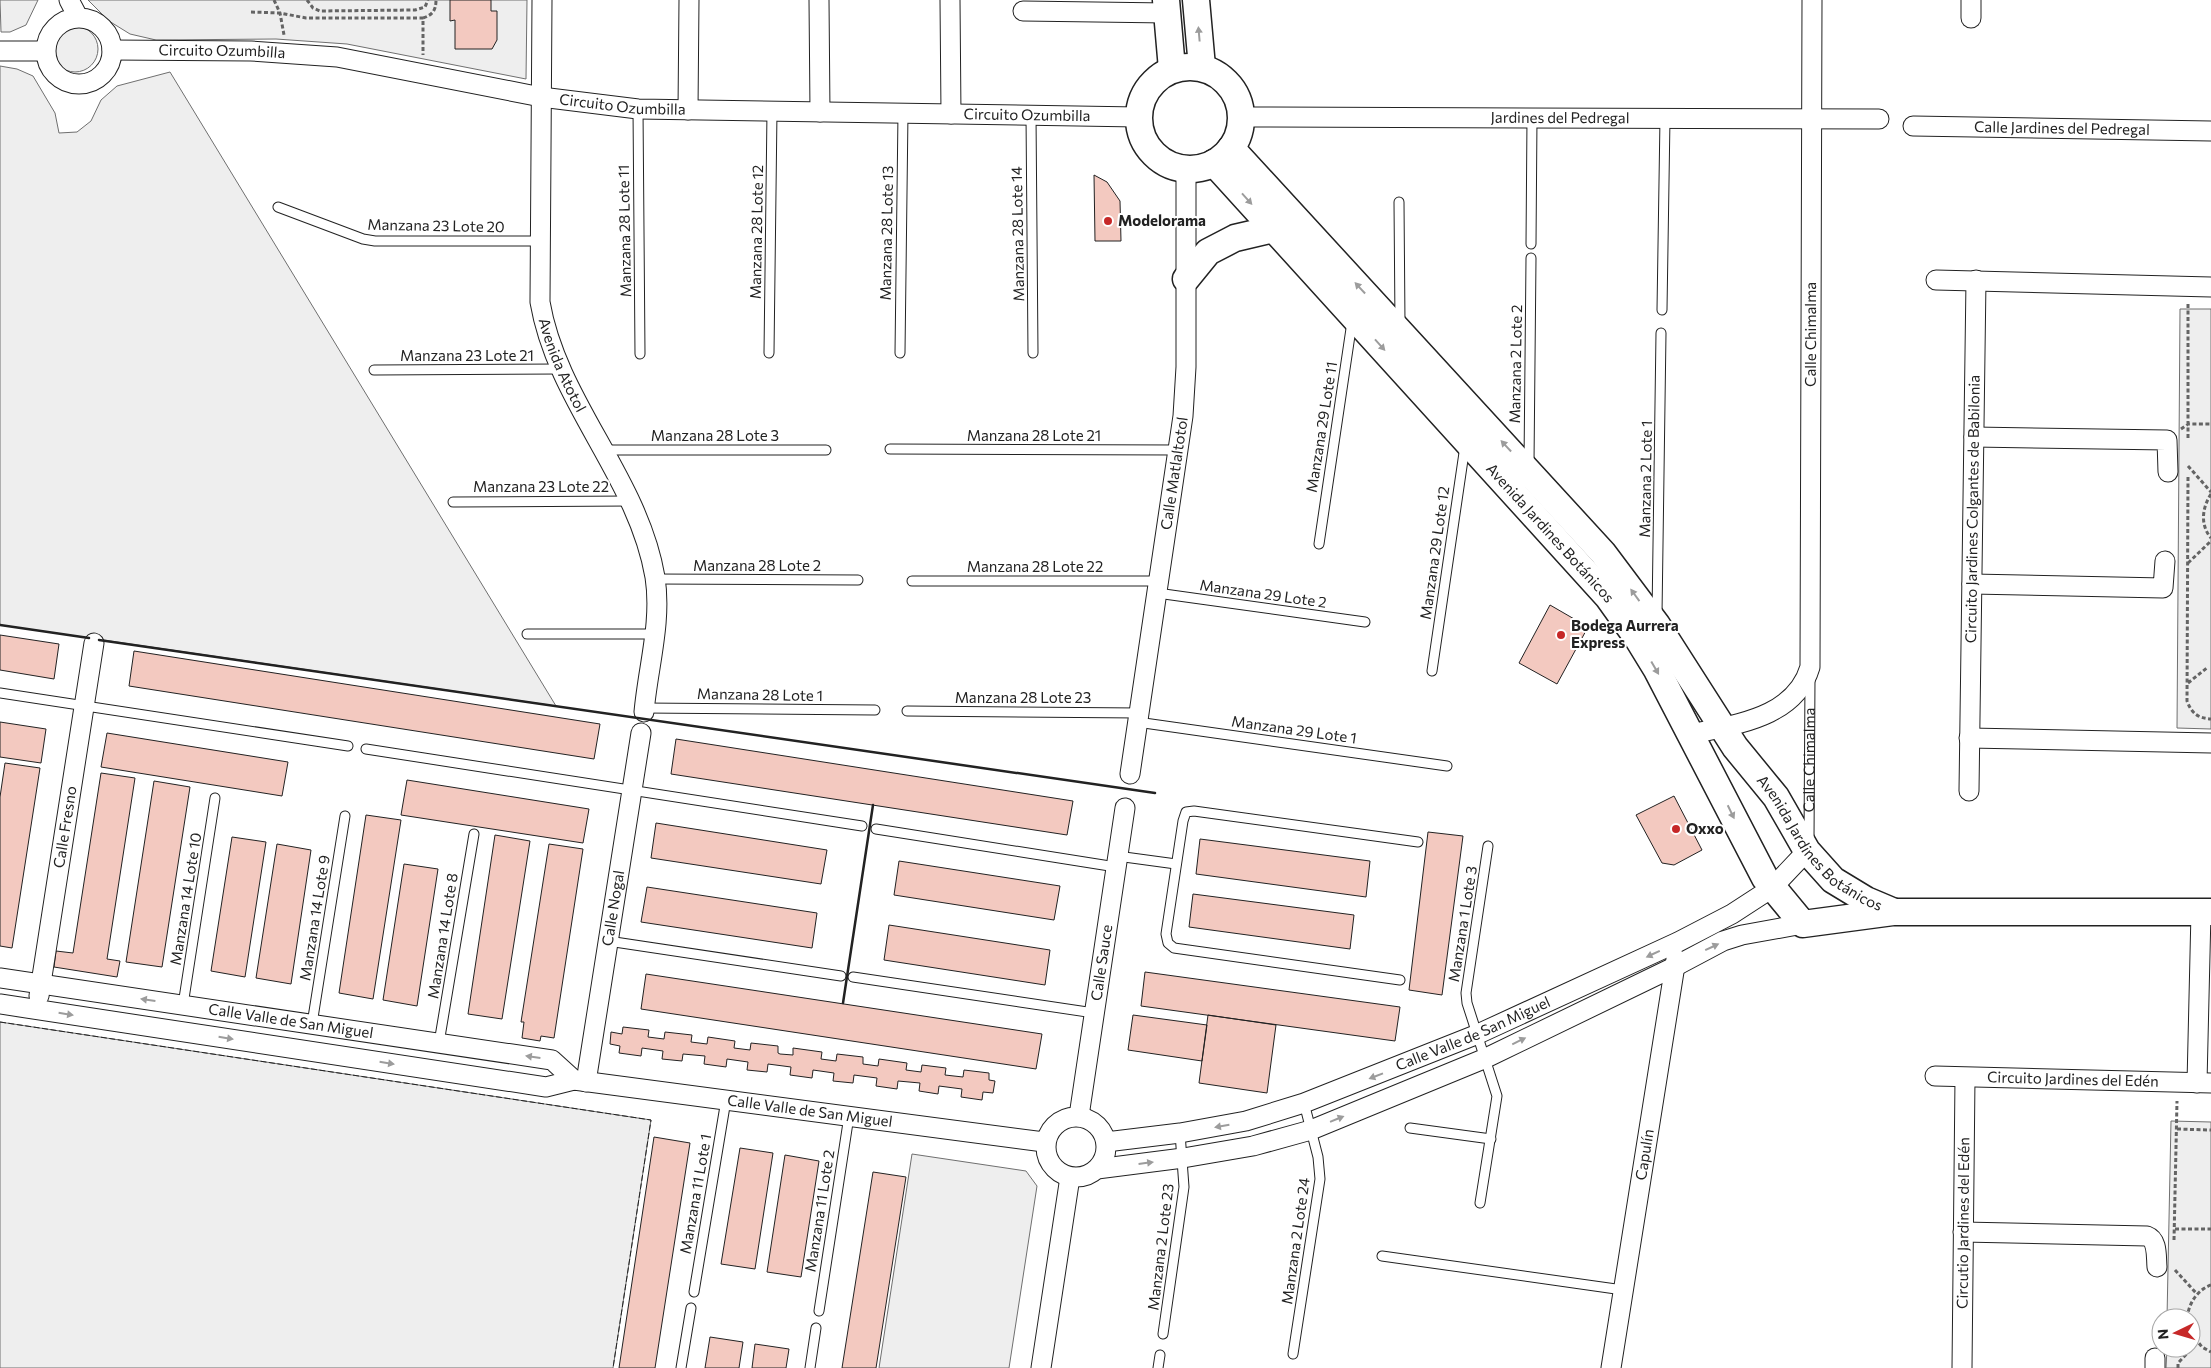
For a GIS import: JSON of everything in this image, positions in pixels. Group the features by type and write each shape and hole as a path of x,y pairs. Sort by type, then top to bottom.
{"street":[{"path":"69,0 78,17"},
{"name":"Avenida Atotol","path":"542,0 540,302 543,322 560,369 630,500 646,542 655,580 655,634 644,710"},
{"path":"688,110 689,0"},
{"path":"820,0 820,112"},
{"path":"950,0 951,114"},
{"path":"1196,0 1202,67"},
{"name":"Calle Chimalma","path":"1692,734 1760,717 1779,707 1797,692 1808,676 1810,667 1812,0"},
{"path":"1023,11 1167,7 1172,69"},
{"path":"78,17 91,19 102,26 109,37 112,50 110,63 103,74 92,81 79,84 66,82 55,75 48,64 45,52 48,38 54,27 65,20 78,17"},
{"name":"Circuito Ozumbilla","path":"112,50 287,53 337,57 541,97 638,109 1138,117"},
{"path":"0,51 45,52"},
{"path":"1202,67 1222,77 1236,95 1242,118 1239,134 1223,156 1186,169 1162,161 1144,142 1138,117 1148,88 1172,69 1202,67"},
{"name":"Jardines del Pedregal","path":"1242,118 1878,119"},
{"name":"Calle Jardines del Pedregal","path":"1913,126 2211,131"},
{"name":"Avenida Jardines Botánicos","path":"1223,156 1274,229 1608,596 1638,639 1692,734 1755,859 1772,888 1803,924 1893,912 2206,912"},
{"name":"Avenida Jardines Botánicos","path":"1223,156 1400,331 1603,553 1657,625 1722,727 1776,797 1807,851 1833,880 1866,900 1893,912"},
{"name":"Calle Matlaltotol","path":"1130,774 1185,392 1186,169"},
{"path":"1186,279 1208,252 1235,238 1274,229"},
{"path":"1936,280 2211,286"},
{"name":"Circuito Jardines Colgantes de Babilonia","path":"1969,792 1976,280"},
{"path":"1974,437 2167,440 2168,472"},
{"path":"1972,584 2163,588 2165,560"},
{"name":"Calle Fresno","path":"37,1010 94,643"},
{"name":"Calle Nogal","path":"580,1081 608,941 641,733"},
{"path":"1970,738 2211,743"},
{"path":"1715,780 1752,768"},
{"name":"Calle Sauce","path":"1078,1116 1124,808"},
{"name":"Calle Valle de San Miguel","path":"1097,1169 1183,1158 1253,1146 1312,1130 1486,1058 1674,967 1708,948 1737,924 1807,851"},
{"path":"2204,1083 2206,912"},
{"name":"Calle Valle de San Miguel","path":"1106,1142 1180,1133 1246,1121 1304,1104 1478,1034 1678,942 1737,924 1803,924"},
{"name":"Capulín","path":"1611,1368 1678,942"},
{"name":"Calle Valle de San Miguel","path":"0,978 552,1060 580,1081"},
{"name":"Calle Valle de San Miguel","path":"0,1004 546,1087 580,1081 1044,1142"},
{"name":"Circuito Jardines del Edén","path":"1934,1076 2204,1083"},
{"name":"Circutio Jardines del Edén","path":"1962,1368 1965,1078"},
{"path":"1078,1116 1091,1120 1101,1129 1106,1142 1105,1157 1097,1169 1084,1176 1070,1177 1057,1171 1049,1161 1044,1142 1052,1126 1061,1120 1078,1116"},
{"path":"1041,1368 1070,1177"},
{"path":"1963,1232 2147,1236 2155,1242 2165,1264"}],"lane":[{"name":"Manzana 28 Lote 11","path":"638,109 640,354"},
{"name":"Manzana 28 Lote 12","path":"769,354 772,111"},
{"name":"Manzana 28 Lote 13","path":"900,353 903,113"},
{"name":"Manzana 28 Lote 14","path":"1031,116 1033,353"},
{"path":"1531,244 1532,118"},
{"path":"1662,310 1665,118"},
{"path":"1399,202 1400,331"},
{"name":"Manzana 23 Lote 20","path":"278,207 363,239 374,241 540,241"},
{"name":"Manzana 2 Lote 2","path":"1529,471 1531,258"},
{"name":"Manzana 29 Lote 11","path":"1319,544 1353,315"},
{"name":"Manzana 2 Lote 1","path":"1657,625 1662,333"},
{"name":"Manzana 23 Lote 21","path":"374,370 560,369"},
{"name":"Manzana 29 Lote 12","path":"1432,671 1466,439"},
{"name":"Manzana 28 Lote 21","path":"890,449 1178,450"},
{"name":"Manzana 28 Lote 3","path":"603,450 826,450"},
{"name":"Manzana 23 Lote 22","path":"453,502 630,500"},
{"name":"Manzana 28 Lote 2","path":"655,580 858,580"},
{"name":"Manzana 28 Lote 22","path":"912,581 1158,587"},
{"name":"Manzana 29 Lote 2","path":"1158,587 1365,622"},
{"path":"527,634 655,634"},
{"name":"Calle Chimalma","path":"1807,851 1810,830 1810,667"},
{"path":"0,693 348,746"},
{"name":"Manzana 28 Lote 1","path":"644,710 875,710"},
{"name":"Manzana 28 Lote 23","path":"906,711 1138,717"},
{"name":"Manzana 29 Lote 1","path":"1138,717 1447,766"},
{"path":"366,749 862,826"},
{"name":"Manzana 14 Lote 10","path":"183,1005 216,798"},
{"path":"1400,980 1170,946 1166,939 1166,934 1183,821 1186,812 1190,811 1418,842"},
{"name":"Manzana 14 Lote 9","path":"312,1024 345,816"},
{"path":"876,829 1117,862 1176,864"},
{"name":"Manzana 14 Lote 8","path":"439,1043 474,834"},
{"name":"Manzana 1 Lote 3","path":"1480,1203 1497,1096 1466,993 1488,846"},
{"path":"608,941 841,976"},
{"path":"853,977 1094,1013"},
{"name":"Manzana 11 Lote 1","path":"694,1292 726,1100"},
{"name":"Manzana 2 Lote 24","path":"1293,1354 1320,1179 1312,1130 1304,1104"},
{"name":"Manzana 11 Lote 2","path":"819,1311 849,1116"},
{"path":"1410,1128 1491,1139"},
{"name":"Manzana 2 Lote 23","path":"1163,1334 1184,1187 1180,1133"},
{"path":"1382,1256 1623,1290"},
{"path":"681,1368 691,1308"},
{"path":"810,1368 816,1328"},
{"path":"1158,1368 1160,1355"}],"path":[{"path":"274,0 280,13 287,53"},
{"path":"307,0 313,8 320,11 415,10 425,7 428,0"},
{"path":"251,12 280,13 306,18 422,18 431,15 436,7 436,0"},
{"path":"422,18 424,73"},
{"path":"2188,286 2188,441"},
{"path":"2167,440 2188,424 2211,424"},
{"path":"2188,458 2188,701 2191,710 2200,719 2211,719"},
{"path":"2163,588 2211,539 2204,524 2203,512 2211,494"},
{"path":"2188,682 2208,667"},
{"path":"2174,1245 2177,1082"},
{"path":"2177,1129 2211,1130"},
{"path":"2175,1229 2211,1229"},
{"path":"2165,1264 2174,1269 2197,1294"},
{"path":"2189,1308 2197,1294 2211,1285"}],"shaded area":[{"path":"0,0 38,0 26,25 10,32 1,32"},
{"path":"88,0 527,0 526,79 347,44 276,39 156,40 130,34 109,21"},
{"path":"71,26 79,26 88,30 94,36 98,49 94,62 88,68 79,72 71,72 62,68 56,62 52,53 52,45 56,36 62,30"},
{"path":"0,66 17,69 33,76 55,113 59,133 77,132 91,121 101,100 117,86 170,72 556,706 0,625"},
{"path":"2180,309 2211,309 2211,729 2177,728"},
{"path":"0,1022 651,1120 613,1368 0,1368"},
{"path":"2171,1121 2211,1122 2211,1368 2166,1368 2166,1358 2201,1358 2201,1308 2167,1308"},
{"path":"912,1154 1026,1171 1037,1186 1009,1368 879,1368"}],"building":[{"path":"450,0 491,0 491,11 497,11 497,40 492,49 455,49 455,20 450,21"},
{"name":"Modelorama","path":"1094,175 1107,182 1120,201 1121,241 1095,241"},
{"path":"1550,605 1588,627 1557,684 1519,663"},
{"path":"0,635 59,644 54,679 0,670"},
{"path":"134,651 600,724 594,759 129,686"},
{"path":"0,722 46,729 41,763 0,757"},
{"path":"107,733 288,762 282,796 101,767"},
{"path":"676,739 1073,801 1067,835 671,774"},
{"path":"5,763 40,768 12,948 0,946 0,797"},
{"path":"101,773 135,778 107,959 120,961 117,977 54,967 56,951 73,953"},
{"path":"407,780 589,809 583,843 401,815"},
{"path":"154,781 190,787 162,967 126,962"},
{"path":"1674,796 1702,850 1674,865 1662,863 1636,815"},
{"path":"366,815 401,820 373,999 339,993"},
{"path":"656,823 827,850 821,884 651,858"},
{"path":"1428,832 1463,836 1442,995 1409,990"},
{"path":"495,835 530,841 502,1019 468,1014"},
{"path":"232,837 266,842 245,977 211,971"},
{"path":"1200,839 1370,861 1366,897 1196,874"},
{"path":"277,844 311,850 291,984 256,978"},
{"path":"549,844 583,849 554,1038 541,1036 540,1041 522,1038 524,1022 521,1022"},
{"path":"899,861 1060,886 1054,920 894,895"},
{"path":"404,864 438,869 417,1006 383,1000"},
{"path":"647,887 817,913 812,948 641,922"},
{"path":"1193,894 1354,915 1350,949 1189,927"},
{"path":"889,925 1050,950 1045,985 884,960"},
{"path":"1145,972 1400,1007 1395,1041 1141,1006"},
{"path":"646,974 1042,1034 1036,1069 641,1009"},
{"path":"1133,1015 1207,1025 1202,1061 1128,1050"},
{"path":"1208,1015 1276,1025 1267,1093 1199,1083"},
{"path":"623,1027 649,1030 648,1037 664,1039 665,1032 692,1035 691,1042 707,1044 708,1037 735,1041 734,1048 750,1050 751,1043 778,1046 778,1053 780,1054 793,1055 793,1048 822,1052 821,1059 836,1061 837,1054 863,1057 863,1064 878,1066 879,1059 907,1063 906,1070 921,1072 922,1065 946,1068 945,1075 963,1077 964,1070 989,1073 989,1080 995,1081 993,1093 983,1092 982,1100 961,1097 962,1089 939,1086 938,1094 919,1091 920,1083 898,1081 897,1089 876,1086 877,1078 854,1075 853,1083 833,1081 834,1073 813,1070 812,1078 790,1075 791,1067 768,1064 767,1072 747,1070 748,1062 727,1059 726,1067 704,1064 705,1056 683,1054 682,1061 662,1059 663,1051 642,1048 641,1056 619,1053 620,1046 610,1044 611,1032 622,1034"},
{"path":"654,1137 690,1143 655,1368 619,1368"},
{"path":"740,1148 773,1153 755,1269 721,1264"},
{"path":"785,1155 819,1161 801,1277 767,1272"},
{"path":"873,1172 906,1177 876,1368 842,1368"},
{"path":"710,1337 743,1342 739,1368 705,1368"},
{"path":"755,1344 789,1349 786,1368 752,1368"}],"fence":[{"path":"0,1022 651,1120 613,1368"}],"wall":[{"path":"0,625 89,638"},
{"path":"99,640 1155,793"},
{"path":"843,1003 873,805"}],"place":[{"name":"Modelorama","path":"1108,221"},
{"name":"Bodega Aurrera Express","path":"1561,635"},
{"name":"Oxxo","path":"1676,829"}]}
